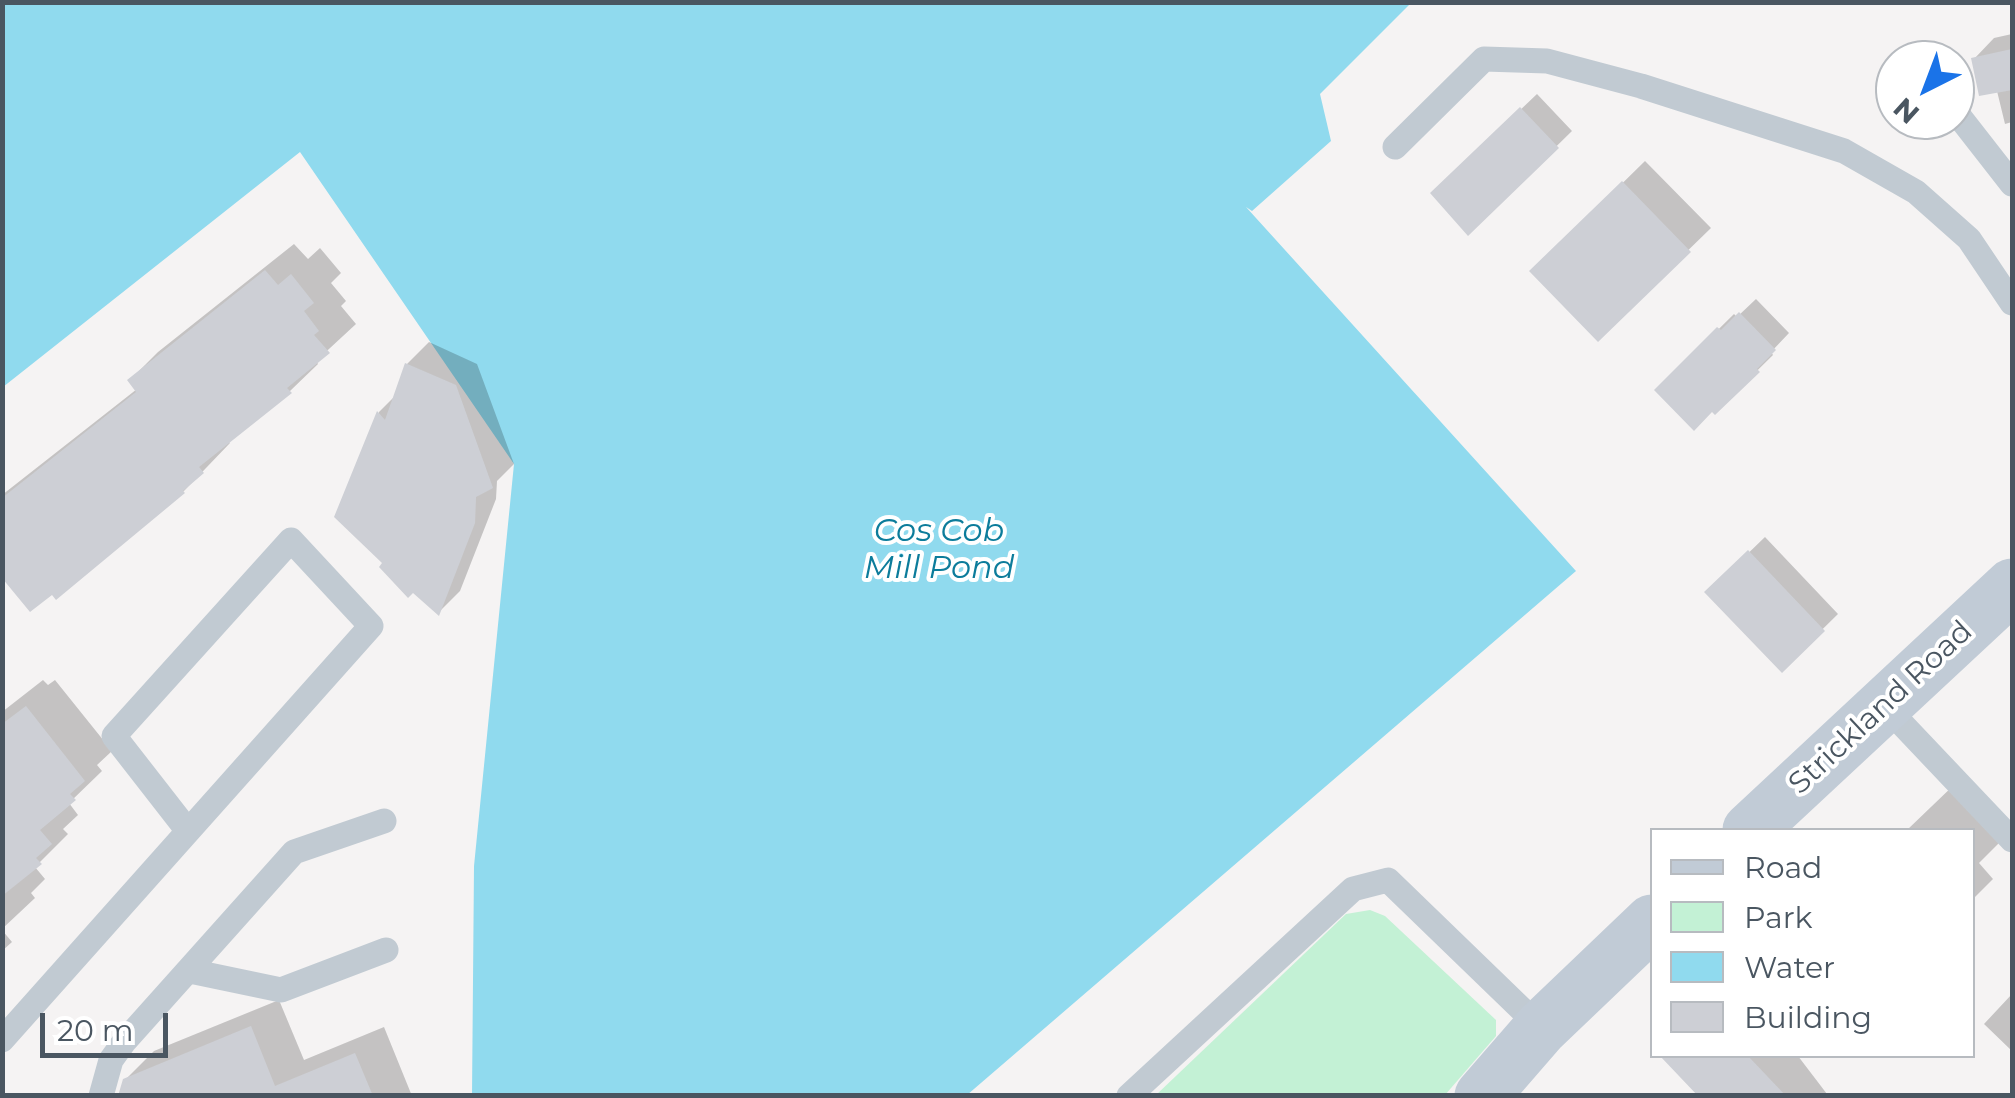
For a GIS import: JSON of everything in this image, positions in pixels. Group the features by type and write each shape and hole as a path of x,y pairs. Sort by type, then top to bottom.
{"main road":[{"name":"Strickland Road","path":"1752,828 2012,586"},
{"path":"1482,1096 1541,1028 1650,924"}],"lane":[{"path":"1395,147 1484,59 1546,60 1844,150 1916,192 1968,239 2012,303"},
{"path":"1975,137 2012,184"},
{"path":"2,1040 371,626 291,540 114,736 188,831"},
{"path":"1884,706 2012,840"},
{"path":"101,1096 110,1060 294,852 384,821"},
{"path":"1129,1096 1353,888 1388,880 1541,1028"},
{"path":"190,971 282,990 386,950"}],"green space":[{"path":"1370,910 1385,916 1496,1020 1496,1036 1445,1095 1156,1095 1346,914"}],"water":[{"name":"Cos Cob Mill Pond","path":"3,2 1411,3 1320,94 1331,141 1252,211 1246,207 1576,571 967,1095 472,1095 474,866 514,464 300,152 3,387"}],"building":[{"path":"2012,49 2012,90 1979,96 1975,57"},
{"path":"1520,107 1559,148 1468,236 1430,193"},
{"path":"1622,181 1691,252 1598,342 1529,271"},
{"path":"265,270 278,285 291,274 314,303 304,311 319,331 314,335 330,353 287,388 292,393 199,467 204,473 185,493 56,600 52,595 30,612 2,578 2,498 136,392 127,380"},
{"path":"1739,312 1776,350 1757,369 1760,372 1694,431 1654,390 1717,327 1721,330"},
{"path":"405,363 456,385 493,488 476,497 475,523 439,616 413,593 408,598 379,567 382,563 334,517 377,411 385,420"},
{"path":"1748,550 1825,631 1782,673 1704,592"},
{"path":"26,706 85,781 70,794 76,800 40,830 52,844 36,858 42,864 2,896 2,724"},
{"path":"251,1026 275,1086 355,1053 373,1096 118,1096 123,1079"},
{"path":"1662,1058 1750,1058 1786,1096 1698,1096"}]}
